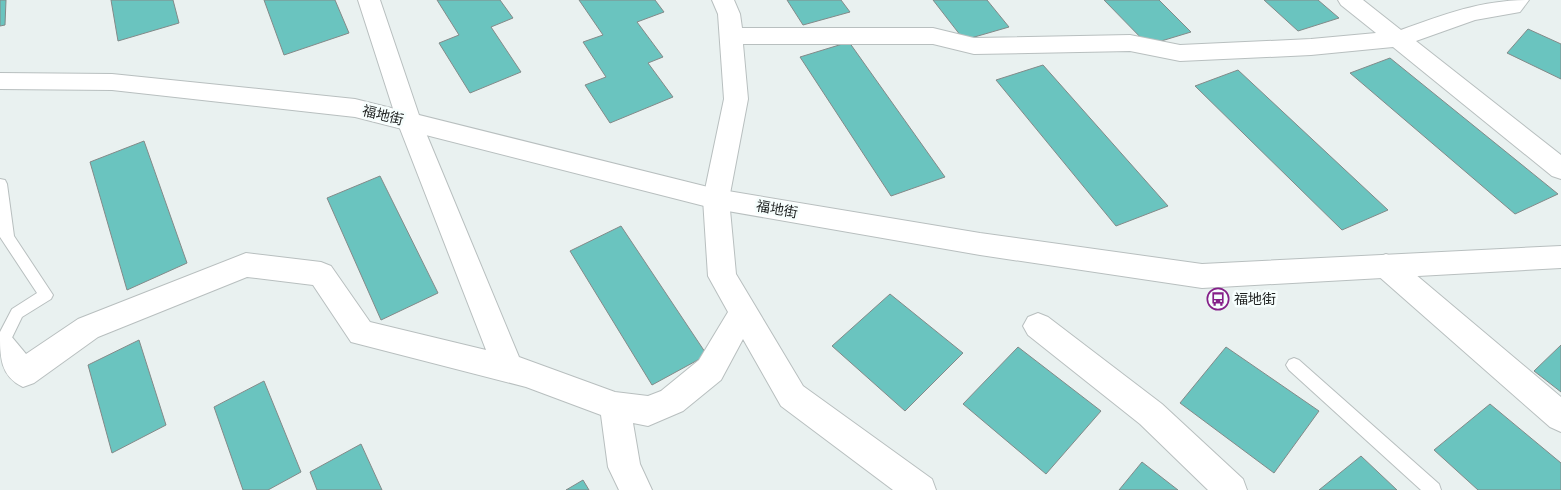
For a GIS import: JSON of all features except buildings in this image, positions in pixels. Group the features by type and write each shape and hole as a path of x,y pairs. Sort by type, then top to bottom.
{"street":[{"path":"369,0 409,121 508,368"},
{"path":"723,0 729,14 736,99 716,199 722,276 792,396 920,490"},
{"path":"1349,0 1561,169"},
{"path":"730,36 933,36 974,46 1130,44 1180,53 1311,48 1398,39 1472,12 1512,7 1518,0"},
{"name":"福地街","path":"0,81 112,82 355,108 716,199 980,244 1202,276 1561,257"},
{"path":"0,345 22,373 88,328 246,265 321,274 361,333 527,373 615,406 648,411 672,401 710,370 743,312"},
{"path":"1386,266 1561,417"},
{"path":"1038,326 1151,414 1231,490"},
{"path":"615,406 624,467 636,490"}],"lane":[{"path":"0,184 7,237 46,295 17,313 0,345"},
{"path":"1294,365 1433,490"}],"place":[{"name":"福地街","path":"1218,299"}]}
